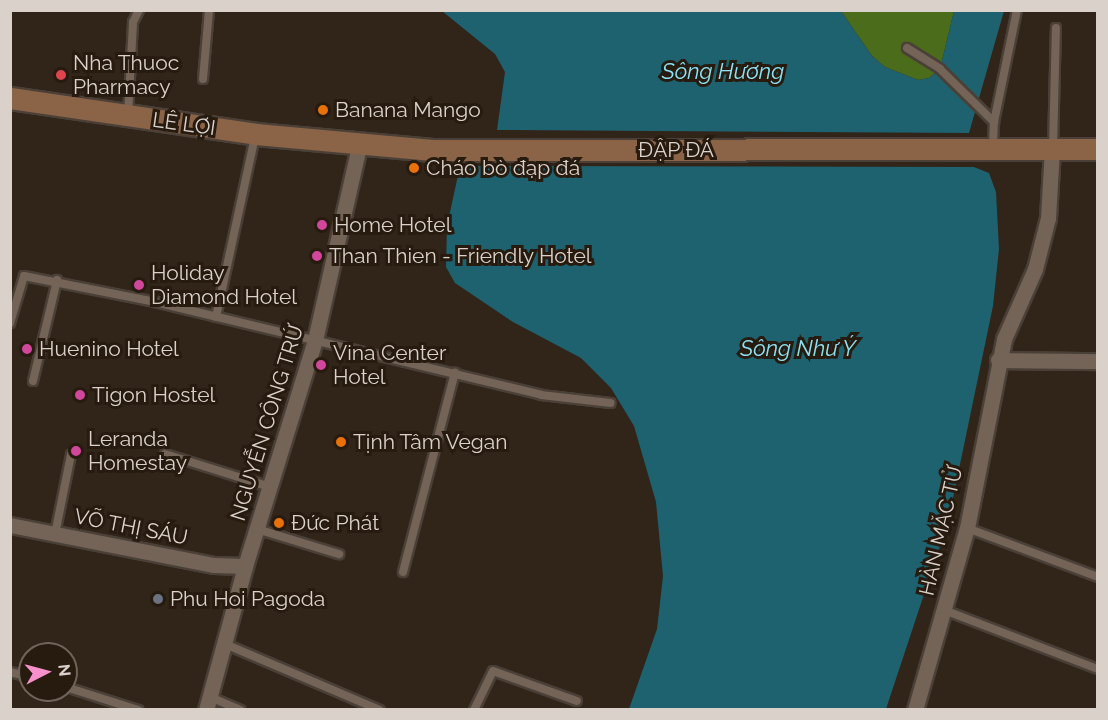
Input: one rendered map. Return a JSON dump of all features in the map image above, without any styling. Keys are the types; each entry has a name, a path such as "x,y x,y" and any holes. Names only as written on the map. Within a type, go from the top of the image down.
{"main road":[{"name":"LÊ LỢI","path":"10,98 255,134 359,146"},
{"name":"ĐẬP ĐÁ","path":"359,146 449,150 1098,149"}],"street":[{"name":"NGUYỄN CÔNG TRỨ","path":"208,703 245,566 315,340 359,146"},
{"name":"HÀN MẶC TỬ","path":"915,710 967,528 998,360 1035,268 1043,238 1052,149"},
{"path":"998,360 1098,361"},
{"name":"VÕ THỊ SÁU","path":"10,525 214,565 245,566"}],"lane":[{"path":"128,116 133,22 139,10"},
{"path":"203,79 209,10"},
{"path":"993,149 994,122 1017,10"},
{"name":"HÀN MẶC TỬ","path":"1052,149 1056,28"},
{"path":"908,48 940,69 994,122"},
{"path":"216,317 255,134"},
{"path":"10,323 24,276 57,280 541,395 611,403"},
{"path":"33,381 57,280"},
{"path":"403,572 455,373"},
{"path":"165,454 270,487"},
{"path":"56,534 71,455"},
{"path":"967,528 1098,577"},
{"path":"257,529 339,554"},
{"path":"944,610 1098,669"},
{"path":"225,644 380,710"},
{"path":"474,710 493,671 577,701"},
{"path":"78,691 138,710"},
{"path":"208,703 240,710"}],"green space":[{"path":"841,11 954,11 940,69 929,78 918,80 885,67 872,56"}],"water":[{"name":"Sông Hương","path":"442,11 841,11 872,56 885,67 918,80 929,78 940,69 954,11 1004,11 969,133 497,130 505,72 495,54"},
{"name":"Sông Như Ý","path":"460,166 974,167 989,173 996,192 999,249 993,306 948,522 886,709 629,709 657,629 663,576 656,502 634,426 611,388 581,358 513,322 455,283 446,267 447,226"}],"place":[{"name":"Nha Thuoc Pharmacy","path":"61,75"},
{"name":"Banana Mango","path":"323,110"},
{"name":"Cháo bò đạp đá","path":"414,168"},
{"name":"Home Hotel","path":"322,225"},
{"name":"Than Thien - Friendly Hotel","path":"317,256"},
{"name":"Holiday Diamond Hotel","path":"139,285"},
{"name":"Huenino Hotel","path":"27,349"},
{"name":"Vina Center Hotel","path":"321,365"},
{"name":"Tigon Hostel","path":"80,395"},
{"name":"Tịnh Tâm Vegan","path":"341,442"},
{"name":"Leranda Homestay","path":"76,451"},
{"name":"Đức Phát","path":"279,523"},
{"name":"Phu Hoi Pagoda","path":"158,599"}]}
